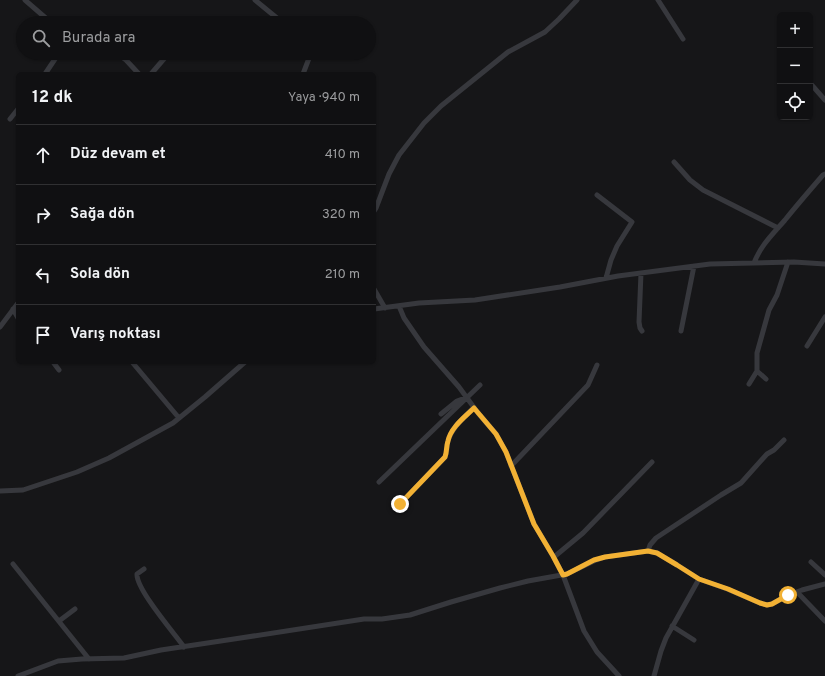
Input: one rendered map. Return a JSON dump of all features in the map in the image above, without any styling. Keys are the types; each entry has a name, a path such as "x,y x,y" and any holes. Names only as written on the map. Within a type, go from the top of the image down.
{"street":[{"path":"25,0 43,16"},
{"path":"255,0 275,16"},
{"path":"376,208 389,174 399,155 424,123 441,106 508,52 545,32 559,20 577,0"},
{"path":"658,0 683,39"},
{"path":"46,72 54,60"},
{"path":"126,60 137,72"},
{"path":"153,72 164,60"},
{"path":"304,72 308,60"},
{"path":"811,84 825,100"},
{"path":"10,119 16,112"},
{"path":"674,162 690,180 702,190 778,228"},
{"path":"754,263 764,243 810,189 825,174"},
{"path":"597,195 632,222 617,246 606,278"},
{"path":"749,384 757,371 757,354 769,310 777,295 788,262"},
{"path":"376,309 419,303 474,300 560,287 606,278 710,264 788,262 825,264"},
{"path":"681,331 694,266"},
{"path":"641,273 639,322 642,331"},
{"path":"376,293 384,308"},
{"path":"0,328 16,305"},
{"path":"399,306 404,318 413,332 496,434 506,452 534,524 563,575 584,631 597,652 619,676"},
{"path":"13,309 16,314"},
{"path":"807,346 825,317"},
{"path":"54,364 59,370"},
{"path":"134,364 179,418"},
{"path":"0,491 23,490 77,472 109,458 179,418 243,364"},
{"path":"511,466 588,385 597,365"},
{"path":"757,371 766,379"},
{"path":"379,482 480,385"},
{"path":"441,414 457,401 467,398"},
{"path":"400,504 445,457 447,453 448,440 452,431 474,408"},
{"path":"648,551 650,545 656,538 741,483 767,454 774,450 784,440"},
{"path":"554,557 584,533 652,462"},
{"path":"18,676 58,662 124,658 184,647 364,619 382,619 410,615 500,588 567,574 594,560 605,557 648,551 657,553 699,579 767,605 772,604 788,595 825,584"},
{"path":"811,562 825,575"},
{"path":"13,564 89,659"},
{"path":"144,569 137,574 141,588 184,647"},
{"path":"654,676 666,638 699,579"},
{"path":"797,592 825,620"},
{"path":"59,621 75,610"},
{"path":"672,626 694,640"}],"route":[{"path":"400,504 445,457 447,453 448,440 452,431 474,408 496,434 506,452 534,524 563,575 594,560 648,551 657,553 699,579 728,589 760,603 767,605 772,604 788,595"}]}
